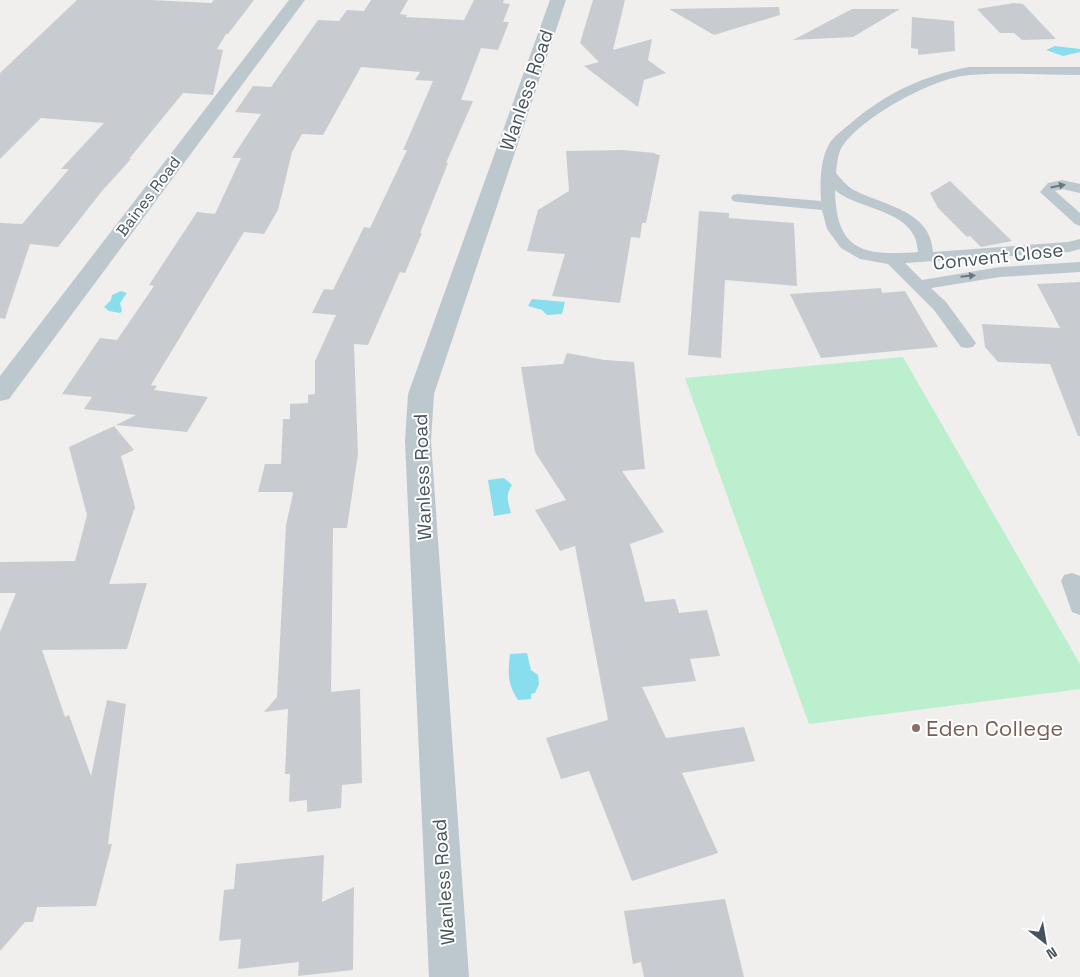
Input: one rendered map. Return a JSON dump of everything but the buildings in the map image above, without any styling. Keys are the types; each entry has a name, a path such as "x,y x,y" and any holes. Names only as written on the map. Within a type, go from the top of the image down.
{"street":[{"name":"Baines Road","path":"0,393 297,0"},
{"name":"Wanless Road","path":"449,977 418,441 421,394 558,0"}],"lane":[{"path":"1080,71 969,71 951,74 913,88 865,117 836,144 830,161 828,206 830,218 842,242 858,254 877,259 1069,247 1080,244"},
{"path":"829,174 841,188 849,193 890,208 907,218 923,237 926,249 924,257"},
{"path":"1080,189 1067,184 1049,188 1047,192 1080,220"},
{"path":"738,198 828,206"},
{"path":"891,258 901,270 920,285 940,306 967,343"},
{"name":"Convent Close","path":"920,285 948,278 1080,267"},
{"path":"1072,581 1080,606"}],"green space":[{"path":"903,357 1080,664 1080,689 809,724 685,378"}],"water":[{"path":"1055,46 1080,49 1080,52 1063,56 1046,50"},
{"path":"121,291 127,293 120,303 122,311 120,313 109,311 104,307 111,300 112,295"},
{"path":"532,299 565,302 562,314 547,315 542,310 528,306"},
{"path":"504,478 512,485 508,495 511,513 494,516 488,480"},
{"path":"527,653 531,670 538,675 539,684 535,693 531,694 531,699 518,700 509,678 510,654"}],"place":[{"name":"Eden College","path":"916,728"}]}
